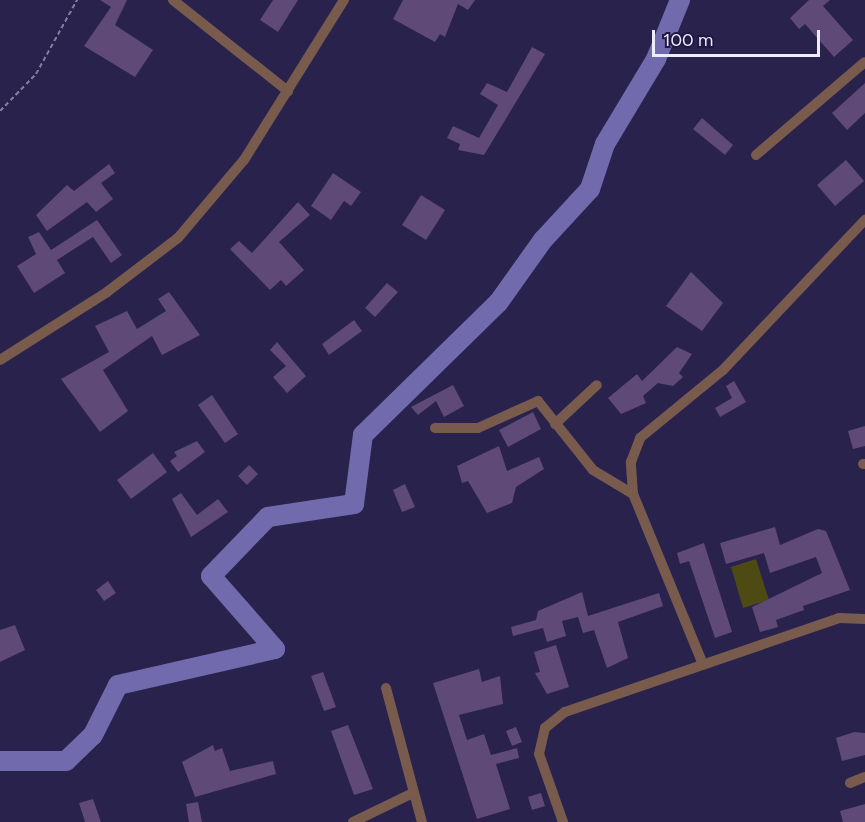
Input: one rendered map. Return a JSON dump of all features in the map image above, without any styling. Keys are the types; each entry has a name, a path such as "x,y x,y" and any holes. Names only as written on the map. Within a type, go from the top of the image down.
{"street":[{"path":"173,0 288,91"},
{"path":"0,360 107,292 178,238 244,160 344,0"},
{"path":"756,155 865,62"},
{"path":"702,662 633,494 631,462 640,438 723,370 865,220"},
{"path":"555,424 597,386"},
{"path":"435,428 478,428 530,401 537,401 593,470 633,494"},
{"path":"563,822 539,754 545,728 565,712 702,662 839,618 865,619"},
{"path":"386,688 422,822"},
{"path":"850,783 865,777"},
{"path":"353,822 413,792"}],"path":[{"path":"0,111 36,74 77,0"}],"shaded area":[{"path":"756,559 769,600 743,608 731,567"}],"building":[{"path":"100,0 127,0 115,25 153,50 135,77 84,46 111,7"},
{"path":"273,0 298,0 278,32 260,20"},
{"path":"403,0 475,0 468,10 458,4 445,37 440,34 435,42 393,19"},
{"path":"809,0 830,0 823,6 853,40 834,57 805,24 799,29 790,18"},
{"path":"532,47 545,54 484,155 458,150 460,144 447,138 453,126 479,138 498,105 480,94 487,83 507,92"},
{"path":"865,83 865,113 847,130 832,113"},
{"path":"702,118 733,145 725,155 693,129"},
{"path":"846,160 864,181 835,206 817,185"},
{"path":"109,164 115,173 101,183 113,199 96,212 87,202 47,231 36,215 67,185 74,191"},
{"path":"333,173 361,192 351,206 344,201 331,220 311,206"},
{"path":"421,195 445,210 426,240 402,225"},
{"path":"298,202 310,215 279,242 304,270 286,286 281,280 270,290 230,249 239,241 252,253"},
{"path":"97,220 122,255 111,263 93,237 57,260 65,273 34,293 17,266 36,254 28,237 39,232 51,250"},
{"path":"691,272 723,303 702,331 666,306"},
{"path":"387,283 398,292 375,317 365,308"},
{"path":"169,292 200,335 162,355 152,336 103,370 128,411 100,432 61,379 109,352 95,326 127,311 137,329 166,311 158,299"},
{"path":"354,320 362,331 329,355 322,344"},
{"path":"277,342 306,376 287,393 273,377 286,366 270,350"},
{"path":"677,347 692,354 679,373 683,377 673,386 658,383 643,396 646,403 621,414 608,398 637,374 642,381"},
{"path":"734,381 746,402 720,417 715,408 732,398 726,386"},
{"path":"453,385 464,406 444,417 436,401 418,415 411,407"},
{"path":"212,395 238,434 225,443 198,405"},
{"path":"533,412 541,429 508,447 499,430"},
{"path":"865,426 865,446 853,449 848,431"},
{"path":"197,441 205,452 178,472 170,461 177,456 174,452"},
{"path":"499,446 507,471 539,457 544,469 516,487 512,503 487,513 468,481 462,483 457,466"},
{"path":"153,453 167,472 131,499 117,480"},
{"path":"249,465 258,474 247,485 238,476"},
{"path":"405,484 415,507 402,512 393,490"},
{"path":"181,493 197,515 218,499 228,512 191,537 172,499"},
{"path":"775,527 780,545 818,529 826,531 850,590 803,606 804,610 776,620 778,627 760,632 752,607 822,573 816,557 770,573 764,553 726,564 720,543"},
{"path":"704,543 732,632 715,638 689,561 680,564 677,553"},
{"path":"108,581 116,593 104,601 96,590"},
{"path":"582,592 588,616 659,593 663,606 618,622 628,658 607,668 594,630 583,633 578,617 562,621 566,636 547,642 543,628 513,636 511,627 536,620 538,611"},
{"path":"15,625 25,650 0,662 0,630"},
{"path":"556,645 569,687 547,694 535,673 540,672 534,652"},
{"path":"479,669 482,682 500,676 503,704 459,715 467,740 484,734 491,755 517,748 519,758 496,764 510,809 477,819 433,683"},
{"path":"323,672 336,707 324,711 311,676"},
{"path":"348,725 373,789 354,795 331,731"},
{"path":"516,727 522,742 512,746 506,731"},
{"path":"854,732 865,733 865,755 842,761 836,738"},
{"path":"213,745 215,751 222,748 230,771 273,761 276,774 195,797 182,762"},
{"path":"541,793 545,806 532,810 528,797"},
{"path":"93,799 101,822 85,822 79,803"},
{"path":"198,802 202,822 189,822 186,804"},
{"path":"865,804 865,822 843,822 840,811"}],"waterway":[{"path":"0,761 66,761 93,735 118,685 275,649 211,576 268,517 354,504 363,435 498,303 543,240 590,189 605,144 656,59 680,0"}]}
